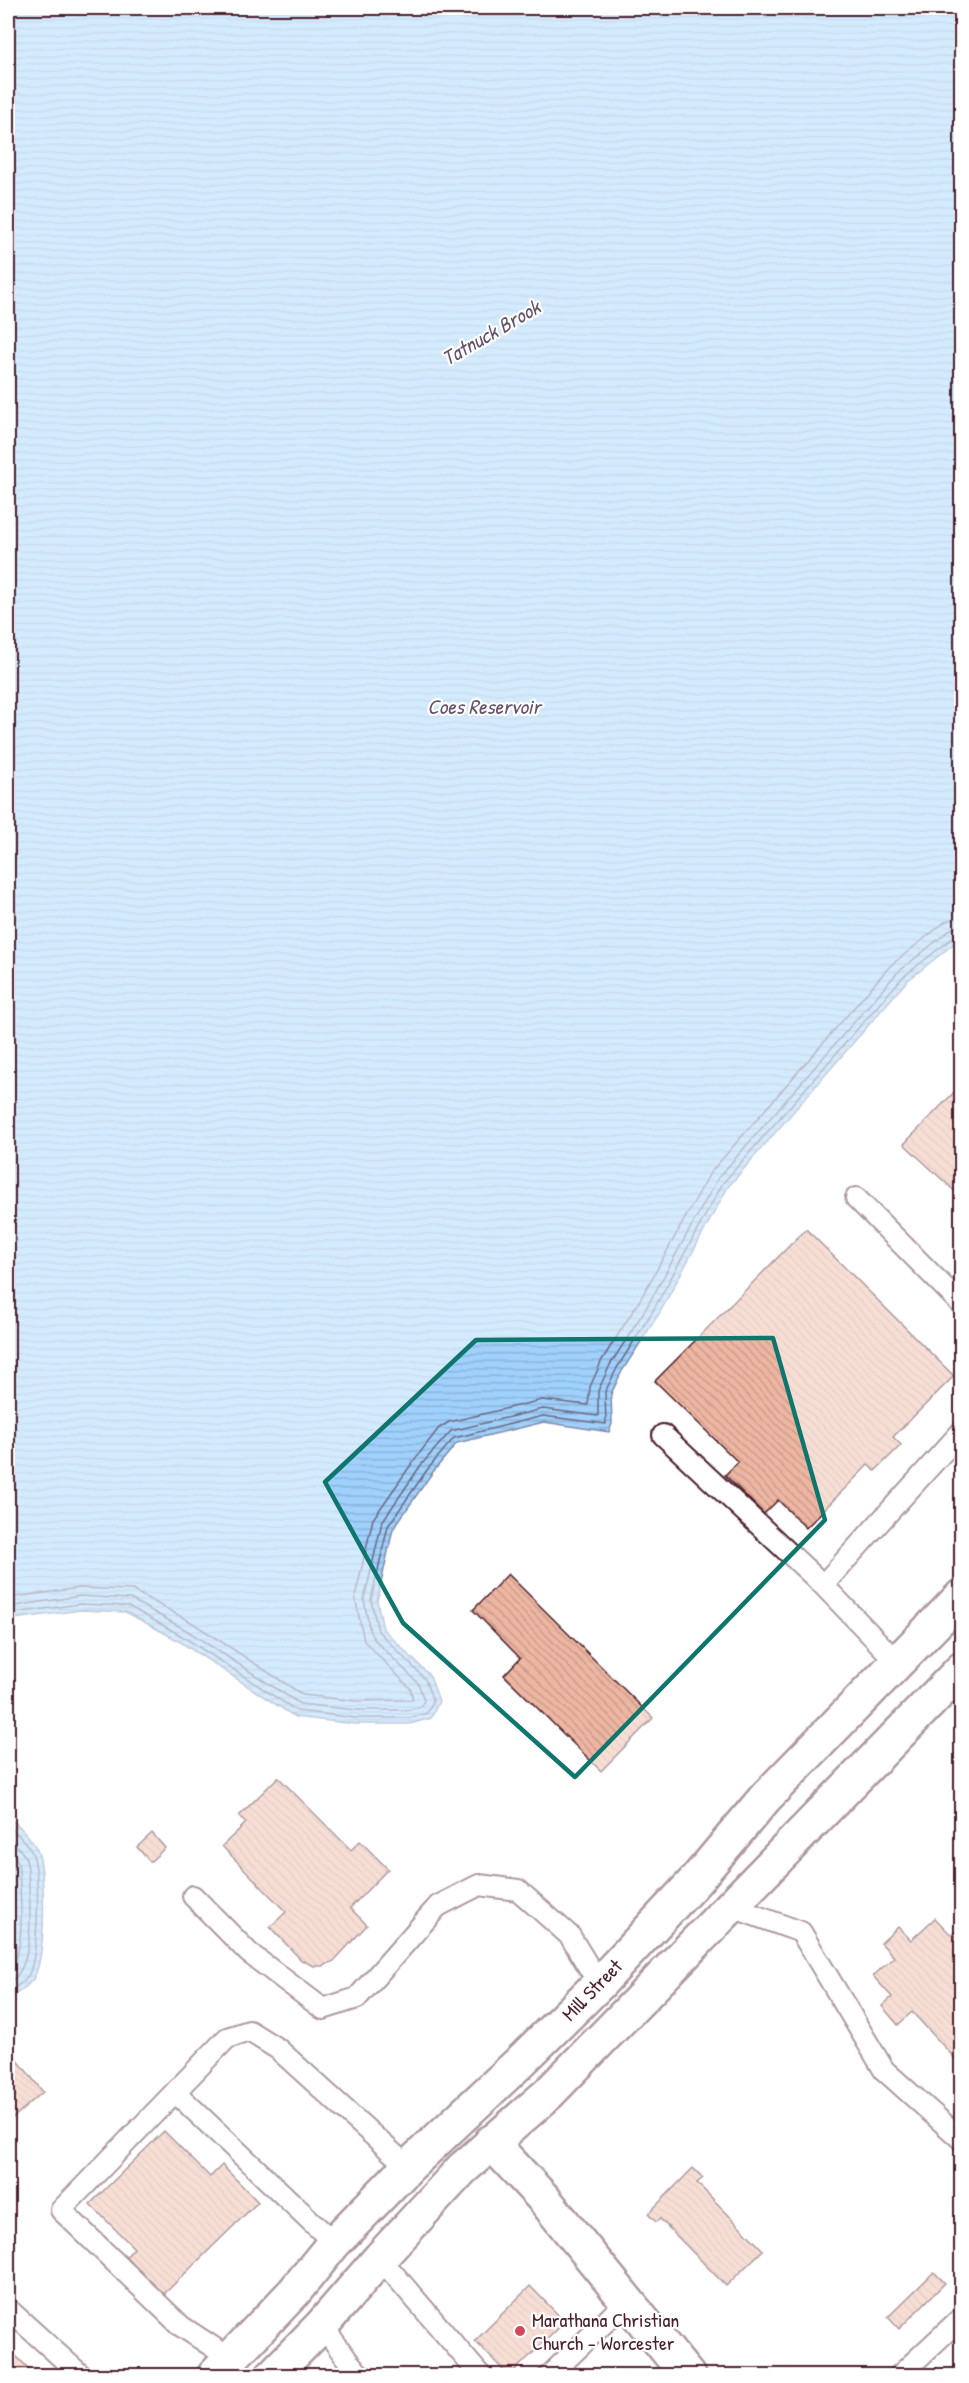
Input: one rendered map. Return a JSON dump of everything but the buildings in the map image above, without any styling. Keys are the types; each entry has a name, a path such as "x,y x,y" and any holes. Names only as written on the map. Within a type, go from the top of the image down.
{"main road":[{"name":"Mill Street","path":"223,2367 294,2292 334,2243 408,2167 599,1984 696,1880 765,1798 962,1596"},
{"name":"Mill Street","path":"272,2376 322,2325 462,2169 548,2094 962,1669"},
{"path":"467,2112 544,2199 688,2376"}],"lane":[{"path":"856,1198 962,1305"},
{"path":"823,1586 962,1431"},
{"path":"663,1435 823,1586 897,1662"},
{"path":"193,1896 249,1953 322,2009 357,1998 438,1906 479,1885 518,1890 570,1936 599,1984"},
{"path":"729,1906 801,1932 885,2070 962,2140"},
{"path":"223,2367 61,2210 228,2038 249,2031 278,2049 408,2167"},
{"path":"175,2092 334,2243"},
{"path":"380,2258 481,2376"},
{"path":"549,2376 627,2301"},
{"path":"8,2309 82,2376"},
{"path":"899,2376 962,2317"},
{"path":"322,2325 361,2376"}],"highlighted area":[{"path":"773,1338 825,1520 575,1777 403,1623 325,1482 476,1340"}],"water":[{"name":"Coes Reservoir","path":"8,8 961,8 961,938 906,982 728,1187 660,1312 622,1371 611,1394 612,1424 609,1432 544,1422 457,1443 432,1473 393,1529 377,1601 383,1629 430,1676 439,1701 431,1718 410,1724 355,1724 295,1717 179,1641 126,1612 81,1610 8,1620"},
{"path":"8,1818 17,1824 33,1842 38,1852 41,1863 43,1916 40,1954 33,1979 8,1998"}],"place":[{"name":"Marathana Christian Church - Worcester","path":"520,2331"}],"water label":[{"name":"Tatnuck Brook","path":"491,333"}]}
